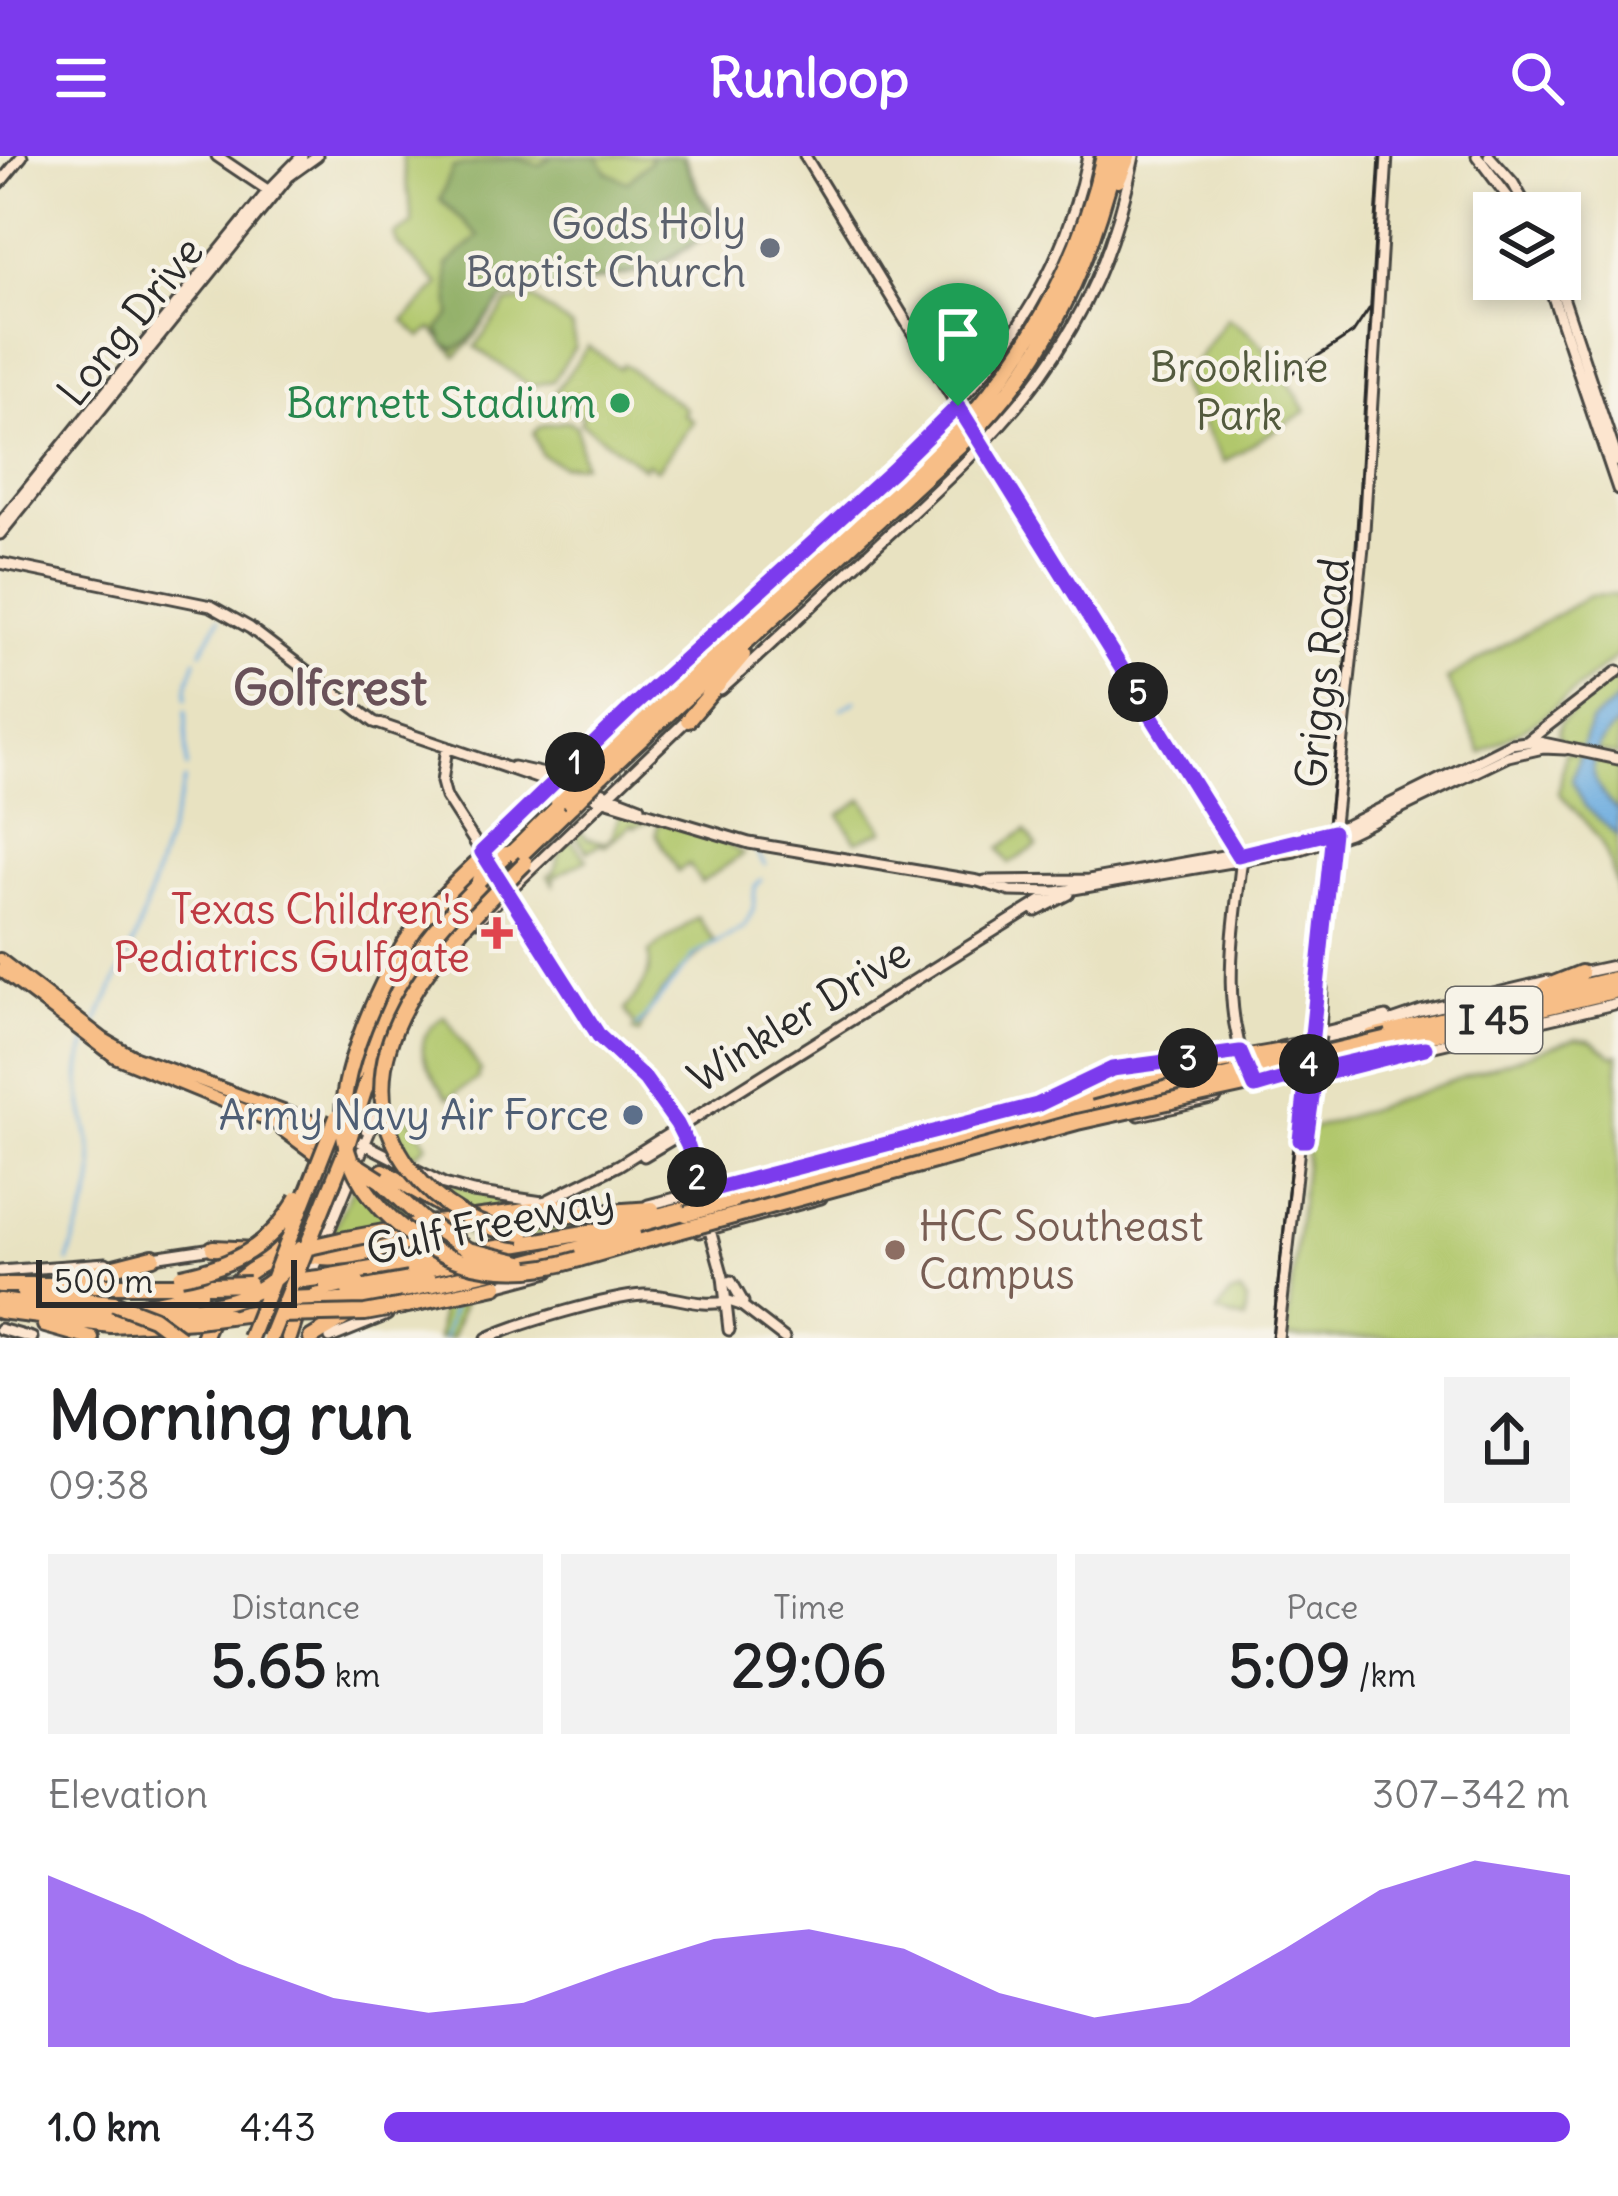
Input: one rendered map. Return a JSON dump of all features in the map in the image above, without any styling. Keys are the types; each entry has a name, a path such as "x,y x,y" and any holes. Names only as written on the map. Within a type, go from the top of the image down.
{"highway":[{"path":"978,417 1053,301 1089,217 1096,156"},
{"path":"1093,240 1116,156"},
{"path":"1131,156 1040,351 963,434 772,619 454,885 414,932 374,1003 347,1075 340,1110 345,1148 363,1186 419,1242 466,1263 499,1270 539,1269 1060,1127 1285,1076 1343,1060 1358,1051"},
{"path":"456,1213 423,1184 399,1151 383,1100 388,1046 399,1016 428,971 594,767 778,594 963,434"},
{"path":"677,666 778,594"},
{"path":"688,720 772,619"},
{"path":"106,1285 227,1265 272,1236 291,1210 382,1006 422,940 482,884 517,864"},
{"path":"289,1338 322,1207 385,1025 431,946 482,884"},
{"path":"382,1006 386,985 446,888"},
{"path":"403,987 438,949 482,916"},
{"path":"1506,1004 1581,973"},
{"name":"Gulf Freeway","path":"1,1297 106,1285 245,1288 298,1299 380,1296 482,1261 663,1214 738,1209 1216,1079 1598,993 1617,976"},
{"name":"Gulf Freeway","path":"738,1209 1084,1099 1358,1051 1506,1004 1598,993"},
{"name":"Gulf Freeway","path":"298,1299 319,1278 455,1259 482,1261 586,1239 685,1209 706,1195 738,1209 856,1174 1125,1107 1314,1041 1388,1038"},
{"path":"1084,1099 1162,1072 1283,1051 1314,1041"},
{"path":"1037,1105 1084,1099 1209,1056"},
{"path":"1125,1107 1197,1102"},
{"path":"260,1110 324,1132 483,1225 522,1234 663,1214"},
{"path":"324,1132 443,1236 469,1250 513,1262 579,1259"},
{"path":"246,1338 269,1289 324,1132"},
{"path":"738,1209 856,1174"},
{"path":"202,1326 269,1286 292,1262 322,1207"},
{"path":"312,1254 331,1234 567,1210 685,1209"},
{"path":"1,1297 30,1315 111,1325 202,1326 298,1299 448,1273 462,1267 467,1257 460,1241 437,1238 263,1262 243,1274 202,1326"},
{"path":"213,1248 312,1254"},
{"path":"1,1297 153,1257"},
{"name":"Gulf Freeway","path":"298,1299 455,1259"},
{"path":"310,1338 356,1311 482,1261"},
{"path":"298,1299 365,1313 496,1286"},
{"name":"Gulf Freeway","path":"1,1297 103,1315 208,1289"},
{"path":"1,1297 114,1303 146,1315 180,1338"},
{"path":"1,1297 91,1338"},
{"path":"273,1338 298,1299"}],"main road":[{"path":"0,183 22,156"},
{"path":"217,156 277,192"},
{"path":"805,156 1239,858 1229,970 1240,1052 1255,1087"},
{"path":"382,1104 371,1108 346,1079 345,1070 401,945 446,888 556,780 958,406 1028,315 1096,156"},
{"path":"476,838 490,845 513,872 517,864 605,796 983,447 1041,378 1080,314 1118,224 1131,156"},
{"name":"Griggs Road","path":"1281,1338 1363,547 1390,156"},
{"path":"1477,156 1504,192"},
{"path":"1489,156 1518,192"},
{"name":"Long Drive","path":"0,533 228,246 309,157"},
{"path":"1554,300 1618,489"},
{"path":"1564,300 1618,462"},
{"name":"Long Drive","path":"0,523 13,513"},
{"path":"3,566 187,599 221,610 374,722 502,766 749,843 978,881 1010,891 1079,889 1335,834 1522,752 1565,749"},
{"path":"1335,834 1511,744 1618,667"},
{"path":"1473,771 1562,717 1618,667"},
{"path":"1562,717 1556,729 1565,749"},
{"path":"1511,744 1528,741 1618,759"},
{"path":"447,747 445,776 476,838 472,862"},
{"path":"574,763 579,776 606,785 619,782"},
{"path":"619,782 629,802"},
{"path":"605,796 649,813"},
{"path":"490,845 509,891 607,1046 655,1091 684,1129 732,1302 728,1334"},
{"path":"978,881 1089,880 1239,858"},
{"path":"472,862 496,889 498,902"},
{"path":"0,1271 153,1257 298,1232 331,1234 349,1176 382,1104 389,1052 411,993 443,950 509,891 517,864"},
{"name":"Winkler Drive","path":"567,1210 573,1193 735,1098 1056,892 1089,880"},
{"name":"Winkler Drive","path":"1035,908 1079,889"},
{"path":"0,959 90,1034"},
{"path":"0,970 90,1034 205,1090 260,1110 349,1176"},
{"path":"1314,1041 1581,973 1617,976"},
{"path":"1312,1072 1425,1048 1598,993 1618,1003"},
{"path":"706,1195 1037,1105 1112,1069 1322,1039 1421,1011"},
{"path":"752,1180 715,1197 722,1220 738,1209 800,1207 861,1183 1082,1125 1197,1102 1377,1054 1425,1048"},
{"name":"Winkler Drive","path":"735,1098 776,1071"},
{"path":"363,1094 368,1117 363,1141"},
{"name":"Winkler Drive","path":"542,1203 684,1129"},
{"path":"324,1132 363,1141 444,1184 567,1210"},
{"path":"298,1232 316,1202 327,1172 325,1162"},
{"path":"677,1238 701,1222 695,1202 685,1209"},
{"path":"330,1338 376,1318 713,1228 738,1209"},
{"path":"713,1228 731,1281 748,1310"},
{"path":"298,1299 312,1254"},
{"path":"728,1334 731,1281"},
{"path":"487,1338 640,1295 692,1302 723,1298 748,1310 784,1338"},
{"path":"734,1315 748,1310"},
{"path":"0,1329 32,1338"}],"green space":[{"path":"402,156 684,156 702,196 724,227 650,271 502,298 456,356 432,329 421,337 404,321 439,285 398,245 394,235 413,224"},
{"path":"552,156 597,156 607,172 627,182 650,156 682,156 720,227 649,269 504,298 467,342 455,349 444,344 438,329 451,315 447,265 479,236 440,199 453,167 516,158 539,165"},
{"path":"533,299 572,327 575,347 553,381 530,386 475,347 507,303"},
{"name":"Brookline Park","path":"1227,318 1264,347 1306,411 1224,462 1179,384"},
{"name":"Barnett Stadium","path":"588,346 619,368 623,364 686,409 683,414 693,421 657,470 647,463 644,468 580,422 583,417 553,395"},
{"path":"568,421 577,427 583,464 562,466 542,455 533,433 540,426"},
{"path":"1618,595 1618,655 1539,720 1481,753 1447,679 1589,596"},
{"path":"1618,673 1618,756 1563,744 1560,723"},
{"path":"1565,752 1618,763 1618,900 1600,841 1559,793"},
{"path":"863,799 884,831 856,841 839,815"},
{"path":"621,810 650,821 632,824 605,846 602,843 588,851 575,836 578,828 587,838 606,843"},
{"path":"658,824 721,840 743,854 701,883 689,864 678,871 656,834"},
{"path":"1026,830 1037,846 1009,864 999,848"},
{"path":"570,839 587,859 554,877 553,884 548,876 554,872 563,843"},
{"path":"698,917 715,943 670,983 639,1033 633,1031 635,1026 625,1010 646,978 649,952"},
{"path":"445,1016 481,1071 479,1078 448,1098 427,1066 423,1045 425,1036"},
{"path":"1576,1038 1591,1040 1613,1056 1618,1054 1618,1338 1286,1338 1309,1130"},
{"path":"406,1111 427,1144 414,1156 391,1138 394,1115"},
{"path":"421,1176 553,1206 449,1217"},
{"path":"355,1183 410,1205 421,1220 329,1238"},
{"path":"584,1219 625,1219 486,1245 450,1225 487,1237"},
{"path":"1240,1292 1247,1301 1245,1320 1217,1312 1230,1295"},
{"path":"465,1297 452,1338 438,1338 441,1303"}],"water":[{"path":"1618,699 1618,723 1599,746 1593,768 1600,789 1618,811 1618,836 1585,806 1572,780 1590,723"}],"waterway":[{"path":"201,652 219,619"},
{"path":"187,698 196,660"},
{"path":"841,709 856,700"},
{"path":"186,710 187,768"},
{"path":"95,1026 137,935 185,780"},
{"path":"755,850 765,865"},
{"path":"637,1027 695,955 744,927 761,880"},
{"path":"68,1262 93,1174 80,1086 88,1040"},
{"path":"444,1338 454,1302"}],"railway":[{"path":"1272,1338 1353,596 1380,156"},
{"path":"1287,376 1353,333 1369,309"}],"place":[{"name":"Gods Holy Baptist Church","path":"770,248"},
{"name":"Barnett Stadium","path":"620,403"},
{"name":"Texas Children's Pediatrics Gulfgate","path":"497,933"},
{"name":"Army Navy Air Force","path":"633,1115"},
{"name":"HCC Southeast Campus","path":"895,1250"}],"district":[{"name":"Golfcrest","path":"330,688"}],"route":[{"path":"958,406 482,852 599,1036 645,1079 677,1124 702,1192 1037,1105 1125,1066 1240,1052 1255,1087 1298,1074 1319,1069 1377,1054 1425,1048 1315,1076 1306,1140 1300,1140 1307,1076 1308,1069 1311,1045 1333,832 1238,855 958,406"}]}
